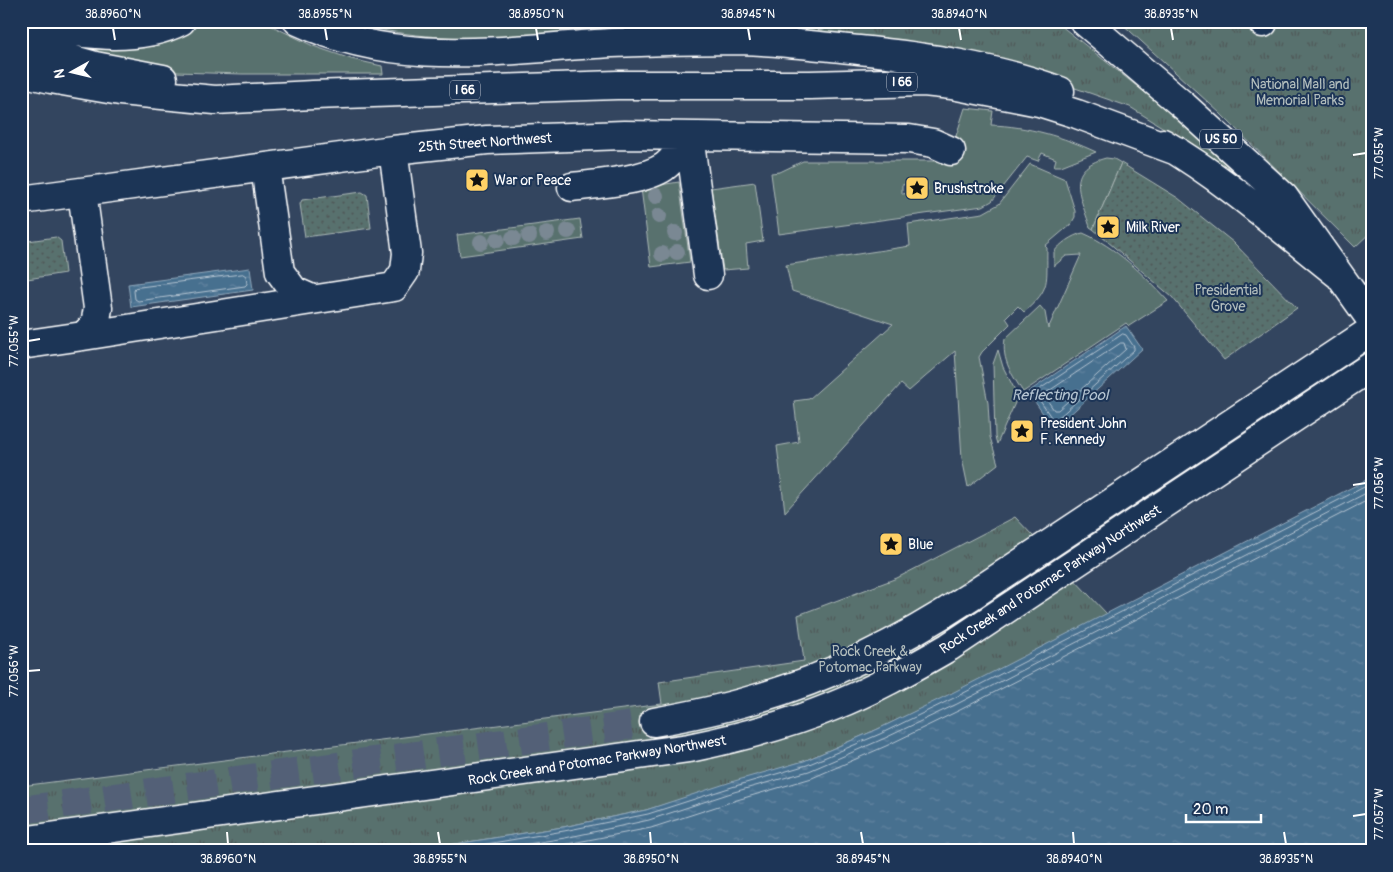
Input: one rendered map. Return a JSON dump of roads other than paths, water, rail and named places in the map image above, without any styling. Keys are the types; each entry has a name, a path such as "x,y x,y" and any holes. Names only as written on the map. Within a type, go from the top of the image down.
{"main road":[{"path":"31,21 66,32 111,35 155,30 181,21"},
{"path":"298,21 360,43 416,52 477,53 611,43 740,40 902,54 981,67 1078,97 1113,113 1177,152"},
{"path":"611,43 711,21"},
{"name":"US 50","path":"1084,21 1184,106 1284,197 1339,275"},
{"name":"I 66","path":"21,45 95,66 157,78 216,86 313,95 617,85 810,85 924,82 952,85 1039,102 1077,114 1177,152 1237,193 1339,275 1366,312"},
{"path":"21,72 85,86 183,98 215,100 313,95"},
{"name":"25th Street Northwest","path":"21,200 393,150 487,140 624,135 909,139 933,143 951,150"},
{"path":"572,187 640,176 662,168 671,161 689,136"},
{"path":"689,136 708,275"},
{"path":"21,345 394,287 405,271 408,253 393,150"},
{"path":"266,167 280,272 294,291 312,299"},
{"path":"82,192 98,308 95,325 83,336"},
{"name":"Rock Creek and Potomac Parkway Northwest","path":"654,722 722,708 792,687 868,656 904,637 971,596 1372,330"},
{"name":"Rock Creek and Potomac Parkway Northwest","path":"21,841 688,748 760,731 830,708 892,679 949,647 1372,366"}],"water":[{"path":"250,268 253,290 131,307 128,284"},
{"name":"Reflecting Pool","path":"1126,326 1142,349 1054,429 1028,392"},
{"path":"1372,477 1372,851 411,851 563,827 646,810 731,782 804,761 878,729 952,693"}],"tunnel":[{"path":"21,810 654,722"}],"place":[{"name":"War or Peace","path":"477,180"},
{"name":"Brushstroke","path":"917,188"},
{"name":"Milk River","path":"1108,227"},
{"name":"President John F. Kennedy","path":"1022,431"},
{"name":"Blue","path":"891,544"}],"park label":[{"name":"National Mall and Memorial Parks","path":"1300,92"},
{"name":"Presidential Grove","path":"1228,298"},
{"name":"Rock Creek & Potomac Parkway","path":"870,660"}]}
